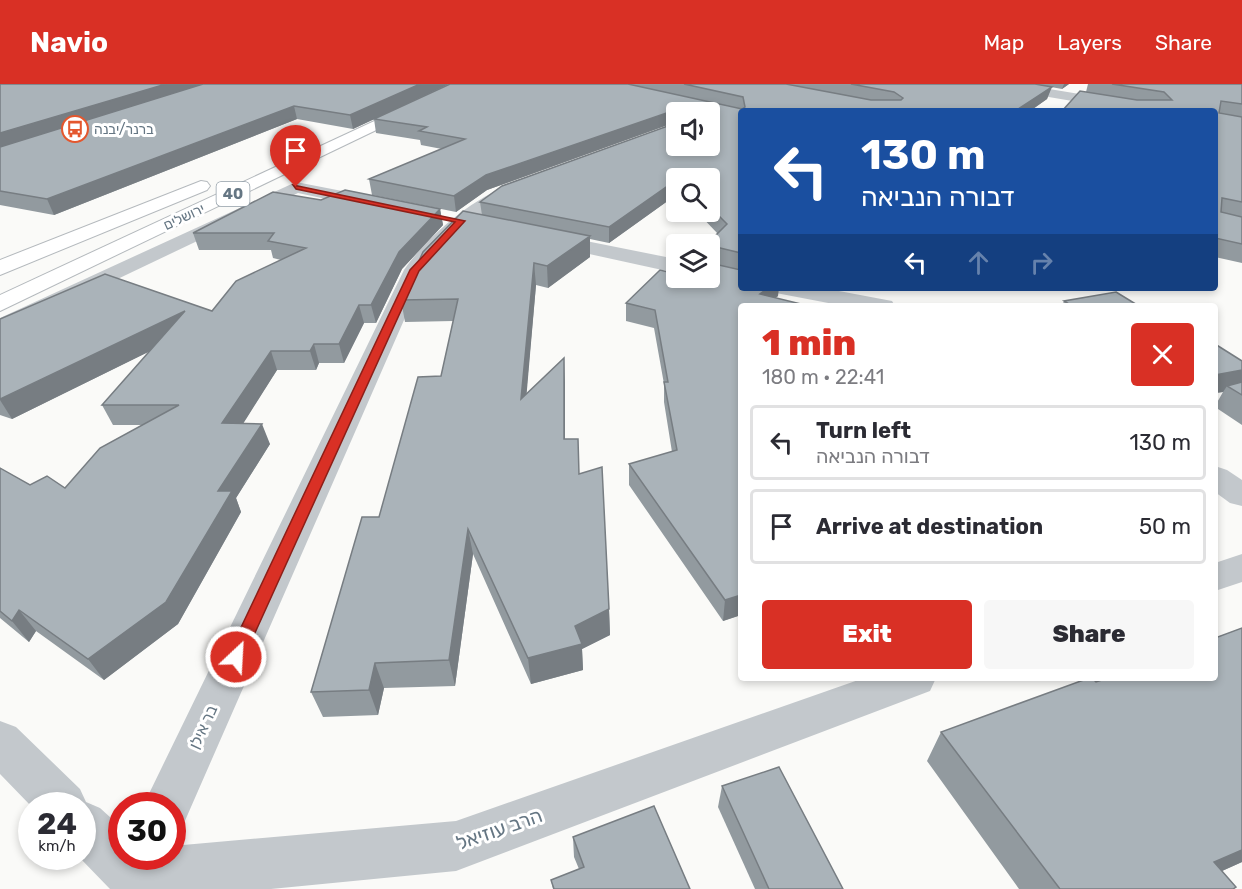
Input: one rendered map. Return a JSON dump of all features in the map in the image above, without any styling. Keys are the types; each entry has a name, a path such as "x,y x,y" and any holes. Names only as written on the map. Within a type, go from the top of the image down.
{"highway":[{"name":"ירושלים","path":"0,280 434,84"},
{"name":"ירושלים","path":"0,303 465,84"},
{"path":"243,168 297,146"},
{"path":"0,268 222,177"}],"street":[{"path":"995,84 1140,108"},
{"name":"בר אילן","path":"173,792 415,270 461,221 495,196 549,176"},
{"path":"0,327 296,187 395,207"},
{"path":"529,235 666,264"},
{"path":"798,291 864,303"},
{"path":"1218,479 1242,495"},
{"path":"1218,576 1242,568"},
{"name":"הרב עוזיאל","path":"96,838 135,874 456,846 907,681"},
{"path":"0,742 49,792"}],"building":[{"path":"0,84 166,84 0,133"},
{"path":"203,84 420,84 350,115 294,106 47,199 0,191 0,147"},
{"path":"450,84 628,84 710,102 666,102 666,113 486,175 454,196 369,179 465,139 419,131 427,127 374,119"},
{"path":"684,84 786,84 871,100 901,100 903,98 894,92 851,84 1035,84 1052,87 1020,108 744,108 743,97"},
{"path":"1112,84 1242,84 1242,104 1221,101 1219,113 1242,117 1242,202 1222,198 1221,212 1242,217 1242,244 1218,239 1218,108 1065,108 1080,91 1137,100 1172,100 1164,92"},
{"path":"720,104 738,108 738,252 720,248 720,234 717,234 727,224 720,217 720,168 666,168 666,187 609,227 480,202 502,186 666,127 666,156 720,156"},
{"path":"345,190 440,209 399,252 371,305 359,305 339,344 314,344 310,351 271,351 222,423 262,424 218,491 232,491 166,602 88,659 19,610 12,621 0,611 0,468 30,485 47,476 65,488 100,448 179,405 102,405 185,311 0,399 0,319 105,274 212,311 236,281 306,248 268,241 274,233 193,233 273,192 321,200"},
{"path":"463,211 590,236 547,266 534,263 521,399 564,358 564,439 578,439 579,474 602,467 609,609 575,626 582,644 528,658 468,529 449,660 375,663 369,690 311,692 362,517 379,517 418,377 441,376 458,299 401,300 423,252"},
{"path":"720,265 738,269 738,291 764,291 760,294 797,303 738,303 738,596 725,600 629,464 677,450 664,382 668,382 655,310 626,303 660,270 666,272 666,288 720,288"},
{"path":"1116,292 1134,303 1067,303 1064,301"},
{"path":"1218,346 1242,361 1242,370 1218,374"},
{"path":"1242,382 1242,395 1227,386"},
{"path":"1242,628 1242,850 1214,862 1236,887 1233,889 1060,889 941,732 1081,681 1218,681 1218,637"},
{"path":"779,767 843,889 769,889 722,786"},
{"path":"654,806 690,889 554,889 551,880 584,867 573,837"}],"place":[{"name":"ברנר/יבנה","path":"75,129"}],"route":[{"path":"236,657 415,270 461,221 296,187"}]}
